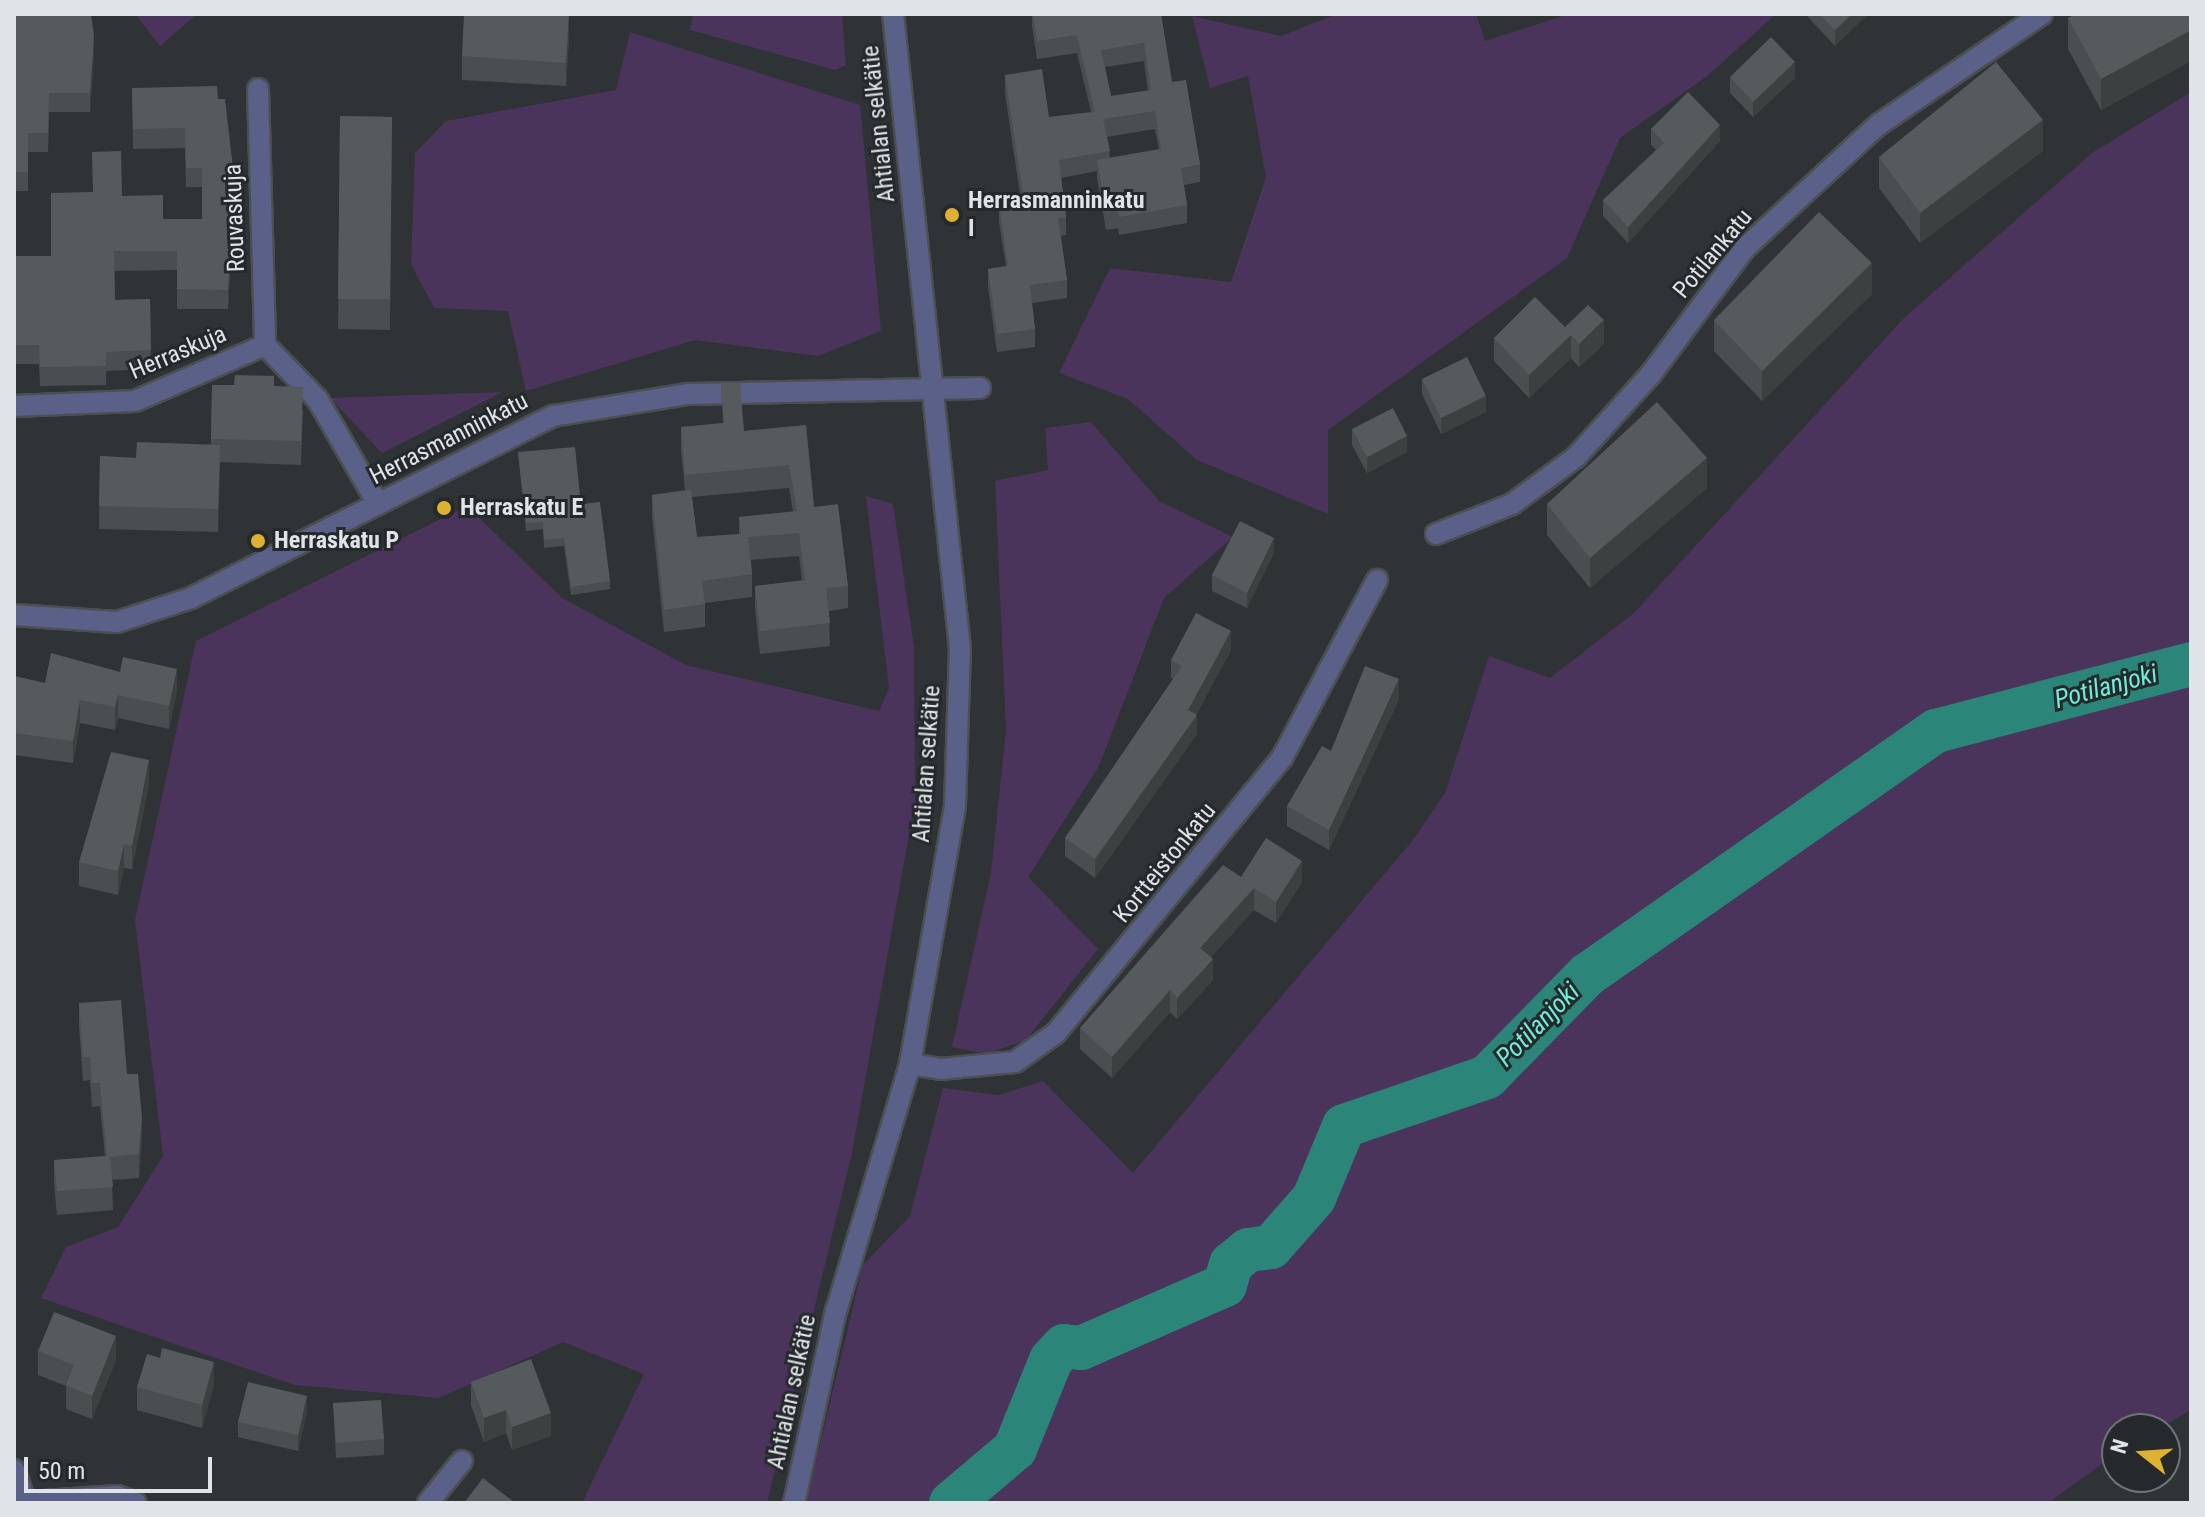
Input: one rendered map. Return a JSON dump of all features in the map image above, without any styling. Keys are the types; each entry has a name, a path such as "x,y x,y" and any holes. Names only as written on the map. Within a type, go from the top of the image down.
{"street":[{"name":"Ahtialan selkätie","path":"794,1503 836,1311 910,1064 955,806 960,649 893,14"},
{"name":"Potilankatu","path":"1436,534 1512,504 1576,457 1651,374 1745,248 1878,125 2042,14"},
{"name":"Rouvaskuja","path":"258,89 265,345"},
{"name":"Herraskuja","path":"14,406 135,401 265,345"},
{"path":"265,345 318,400 378,504"},
{"name":"Herrasmanninkatu","path":"14,615 117,622 191,598 553,416 688,394 932,386 980,388"},
{"name":"Kortteistonkatu","path":"910,1064 941,1069 1015,1062 1056,1033 1282,758 1377,580"},
{"path":"428,1503 462,1461"},
{"path":"14,1470 19,1501 117,1496 136,1503"}],"shaded area":[{"path":"135,14 197,14 160,46"},
{"path":"693,14 842,14 846,65 835,70 690,30"},
{"path":"1337,14 1476,14 1485,41 1569,14 1776,14 1706,77 1620,138 1567,258 1328,430 1328,514 1197,460 1128,399 1059,373 1110,268 1231,282 1266,177 1248,76 1210,88 1192,16 1281,36"},
{"path":"630,32 860,105 881,331 818,356 695,340 526,391 508,311 434,308 411,264 415,153 446,121 616,90"},
{"path":"2191,92 2191,1410 2181,1416 2181,1413 2101,1413 2101,1465 2048,1503 806,1503 863,1265 910,1216 943,1088 999,1095 1043,1081 1133,1173 1413,840 1445,793 1489,656 1550,678 1634,613 1904,318 2092,153"},
{"path":"503,392 382,453 330,398"},
{"path":"1091,422 1159,501 1233,537 1164,598 1099,766 1028,877 1098,949 1026,1040 987,1054 952,1047 991,873 1006,730 995,481 1048,470 1045,428"},
{"path":"866,496 893,504 914,646 915,801 852,1153 767,1503 582,1503 644,1374 563,1342 439,1398 295,1385 41,1298 66,1247 118,1227 163,1156 135,920 196,641 467,506 562,598 686,665 879,711 889,688"}],"building":[{"path":"14,14 91,14 94,36 90,93 49,93 48,133 28,133 28,172 14,172"},
{"path":"464,14 569,14 566,63 462,56"},
{"path":"1033,14 1161,14 1172,82 1186,80 1200,164 1181,168 1187,205 1119,217 1118,210 1106,212 1097,160 1161,149 1155,111 1103,119 1110,151 1059,160 1066,217 1058,218 1067,280 1030,285 1035,329 997,334 988,269 1008,266 999,204 1024,201 1005,75 1042,69 1049,117 1095,112 1077,35 1037,41","holes":["1144,43 1151,90 1111,96 1101,50"]},
{"path":"1819,14 1852,14 1835,30"},
{"path":"2075,14 2191,14 2191,30 2101,79 2068,18"},
{"path":"1771,37 1795,62 1753,102 1730,77"},
{"path":"1996,62 2043,120 1920,213 1879,157"},
{"path":"217,86 218,99 225,99 234,177 228,290 177,289 177,251 114,251 115,300 150,299 151,350 106,352 106,366 40,367 39,345 14,345 14,256 51,256 51,193 93,192 92,152 121,151 122,196 163,195 163,219 202,219 202,168 186,168 185,128 133,129 132,88"},
{"path":"1688,92 1720,125 1628,227 1603,200 1664,143 1651,129"},
{"path":"340,116 392,117 390,299 338,299"},
{"path":"1819,212 1872,263 1762,371 1714,320"},
{"path":"1535,297 1565,327 1588,305 1604,320 1579,344 1571,335 1529,375 1494,338"},
{"path":"1467,357 1486,396 1441,418 1422,379"},
{"path":"235,375 274,376 274,386 303,387 301,441 211,439 212,385 234,385"},
{"path":"740,383 744,431 806,425 814,507 838,504 848,586 826,588 830,623 760,631 755,586 805,580 799,533 748,537 752,574 702,581 705,604 664,610 652,495 691,490 697,537 741,534 739,517 797,511 789,465 685,475 681,427 724,423 721,384"},
{"path":"1657,402 1707,458 1590,558 1547,504"},
{"path":"1393,408 1407,436 1367,457 1352,429"},
{"path":"137,442 220,445 218,509 99,506 100,456 136,458"},
{"path":"575,447 582,504 600,502 610,581 571,587 564,538 544,540 543,522 526,523 518,452"},
{"path":"1240,521 1274,538 1247,593 1212,575"},
{"path":"1196,613 1231,631 1188,710 1197,715 1095,859 1065,838 1182,666 1171,660"},
{"path":"51,653 120,672 123,657 177,669 169,706 118,695 115,707 80,700 73,741 14,733 14,676 45,683"},
{"path":"1365,666 1399,679 1329,830 1287,806 1322,746 1331,751"},
{"path":"111,752 149,760 132,846 124,844 118,871 79,862"},
{"path":"1266,838 1302,861 1276,902 1254,888 1200,948 1213,959 1177,998 1170,990 1112,1057 1080,1028 1223,865 1241,877"},
{"path":"121,1000 127,1074 138,1074 142,1118 139,1154 110,1157 113,1187 57,1191 54,1160 107,1156 100,1083 92,1083 90,1057 83,1057 79,1003"},
{"path":"54,1312 116,1336 92,1396 66,1385 74,1365 38,1351"},
{"path":"162,1348 214,1362 202,1405 137,1387 147,1354 160,1358"},
{"path":"531,1359 551,1413 512,1427 506,1410 484,1418 471,1382"},
{"path":"248,1382 307,1396 298,1435 238,1422"},
{"path":"381,1400 384,1439 336,1443 333,1403"},
{"path":"483,1478 515,1503 464,1503"}],"waterway":[{"name":"Potilanjoki","path":"951,1503 1015,1449 1051,1360 1064,1346 1081,1348 1225,1285 1231,1264 1248,1250 1271,1247 1314,1198 1344,1126 1487,1077 1587,975 1936,731 2191,664"}],"place":[{"name":"Herrasmanninkatu I","path":"952,215"},
{"name":"Herraskatu E","path":"444,508"},
{"name":"Herraskatu P","path":"258,541"}]}
